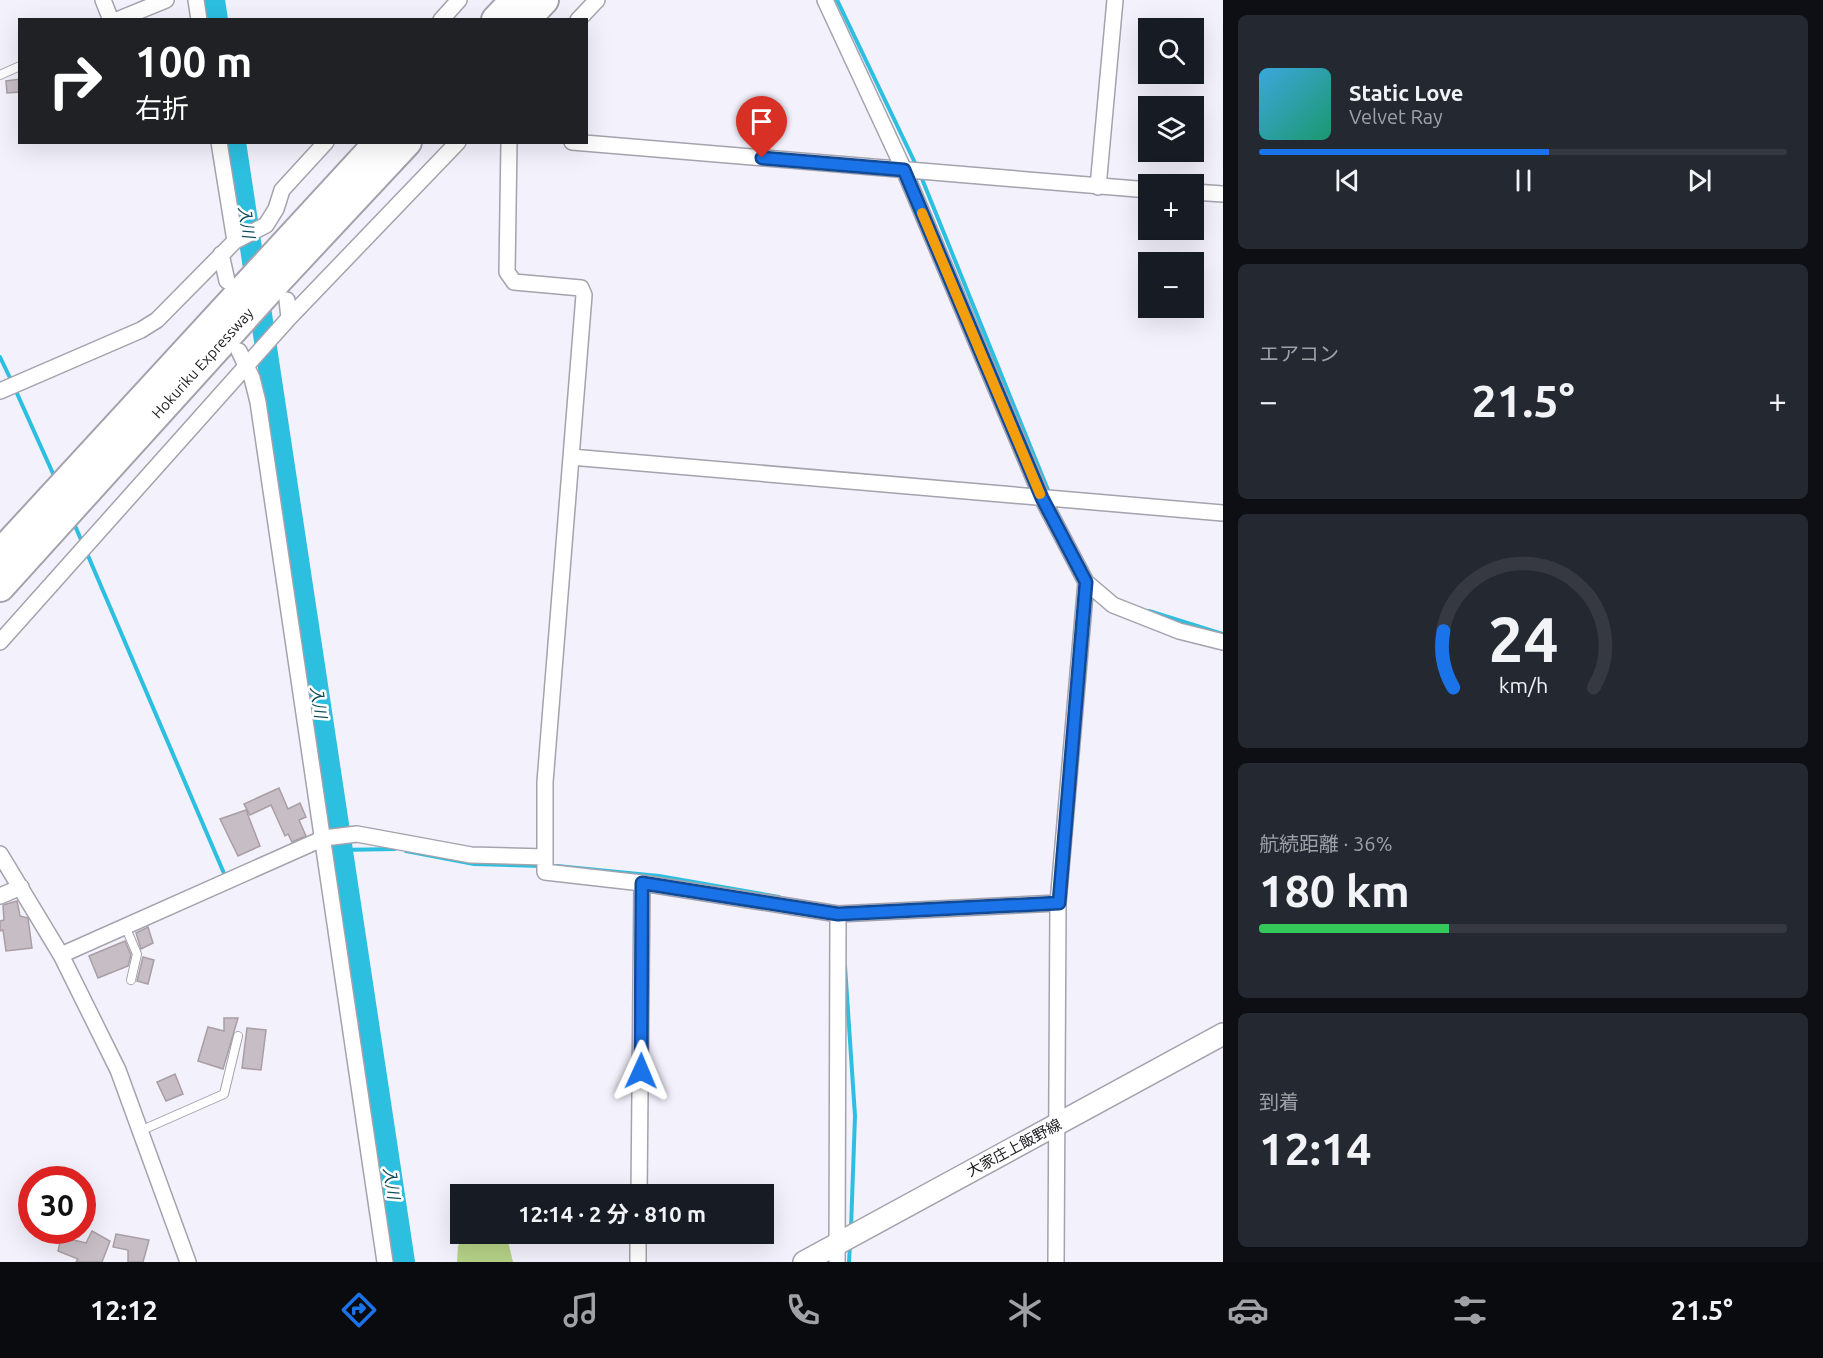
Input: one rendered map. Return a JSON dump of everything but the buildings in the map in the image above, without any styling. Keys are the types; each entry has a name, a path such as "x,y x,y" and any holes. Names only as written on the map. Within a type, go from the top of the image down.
{"highway":[{"path":"498,18 515,0"},
{"path":"527,18 544,0"},
{"name":"Hokuriku Expressway","path":"0,587 234,313 276,257 376,144"},
{"name":"Hokuriku Expressway","path":"276,257 405,144"},
{"name":"Hokuriku Expressway","path":"0,554 234,313"}],"main road":[{"name":"大家庄上飯野線","path":"804,1262 837,1253 857,1233 1223,1034"}],"street":[{"path":"103,0 110,18"},
{"path":"122,18 166,0"},
{"path":"196,0 199,18"},
{"path":"443,18 459,0"},
{"path":"580,18 597,0"},
{"path":"825,0 904,170 1042,498 1086,582 1113,605 1179,631 1223,642"},
{"path":"1098,187 1115,0"},
{"path":"588,143 1138,189"},
{"path":"219,144 235,241"},
{"path":"276,257 282,190 324,144"},
{"path":"0,642 290,318 456,144"},
{"path":"509,144 507,272 514,282 581,288 584,295 545,782 545,872 642,883 838,914 1059,903"},
{"path":"1204,193 1223,194"},
{"path":"0,391 141,330 157,320 235,241 266,225 290,318"},
{"path":"221,254 258,402 385,1262"},
{"path":"570,457 1223,513"},
{"path":"1056,1262 1059,903 1086,582"},
{"path":"61,955 324,838 351,835 471,855 545,857"},
{"path":"0,854 61,955 118,1070 188,1262"},
{"path":"639,1184 642,883"},
{"path":"0,896 21,887"},
{"path":"837,1253 838,914"},
{"path":"638,1244 638,1262"}],"lane":[{"path":"0,75 18,67"},
{"path":"125,926 137,954 131,980"},
{"path":"140,1131 224,1094 238,1036"}],"green space":[{"path":"459,1244 509,1244 513,1262 457,1262"}],"waterway":[{"name":"入川","path":"214,0 217,18"},
{"path":"837,0 917,167"},
{"name":"入川","path":"235,144 404,1262"},
{"path":"920,174 1050,495"},
{"path":"0,357 12,382"},
{"path":"15,389 55,478"},
{"path":"73,521 82,542"},
{"path":"86,551 226,878"},
{"path":"1149,611 1223,634"},
{"path":"328,846 339,844"},
{"path":"340,850 395,849"},
{"path":"406,851 474,864 541,866"},
{"path":"557,866 659,876 779,897"},
{"path":"845,966 855,1116 851,1228"},
{"path":"849,1262 850,1245"}],"slow traffic":[{"path":"922,213 1040,494"}],"route":[{"path":"641,1071 642,883 838,914 1059,903 1086,582 1042,498 904,170 762,158"}]}
